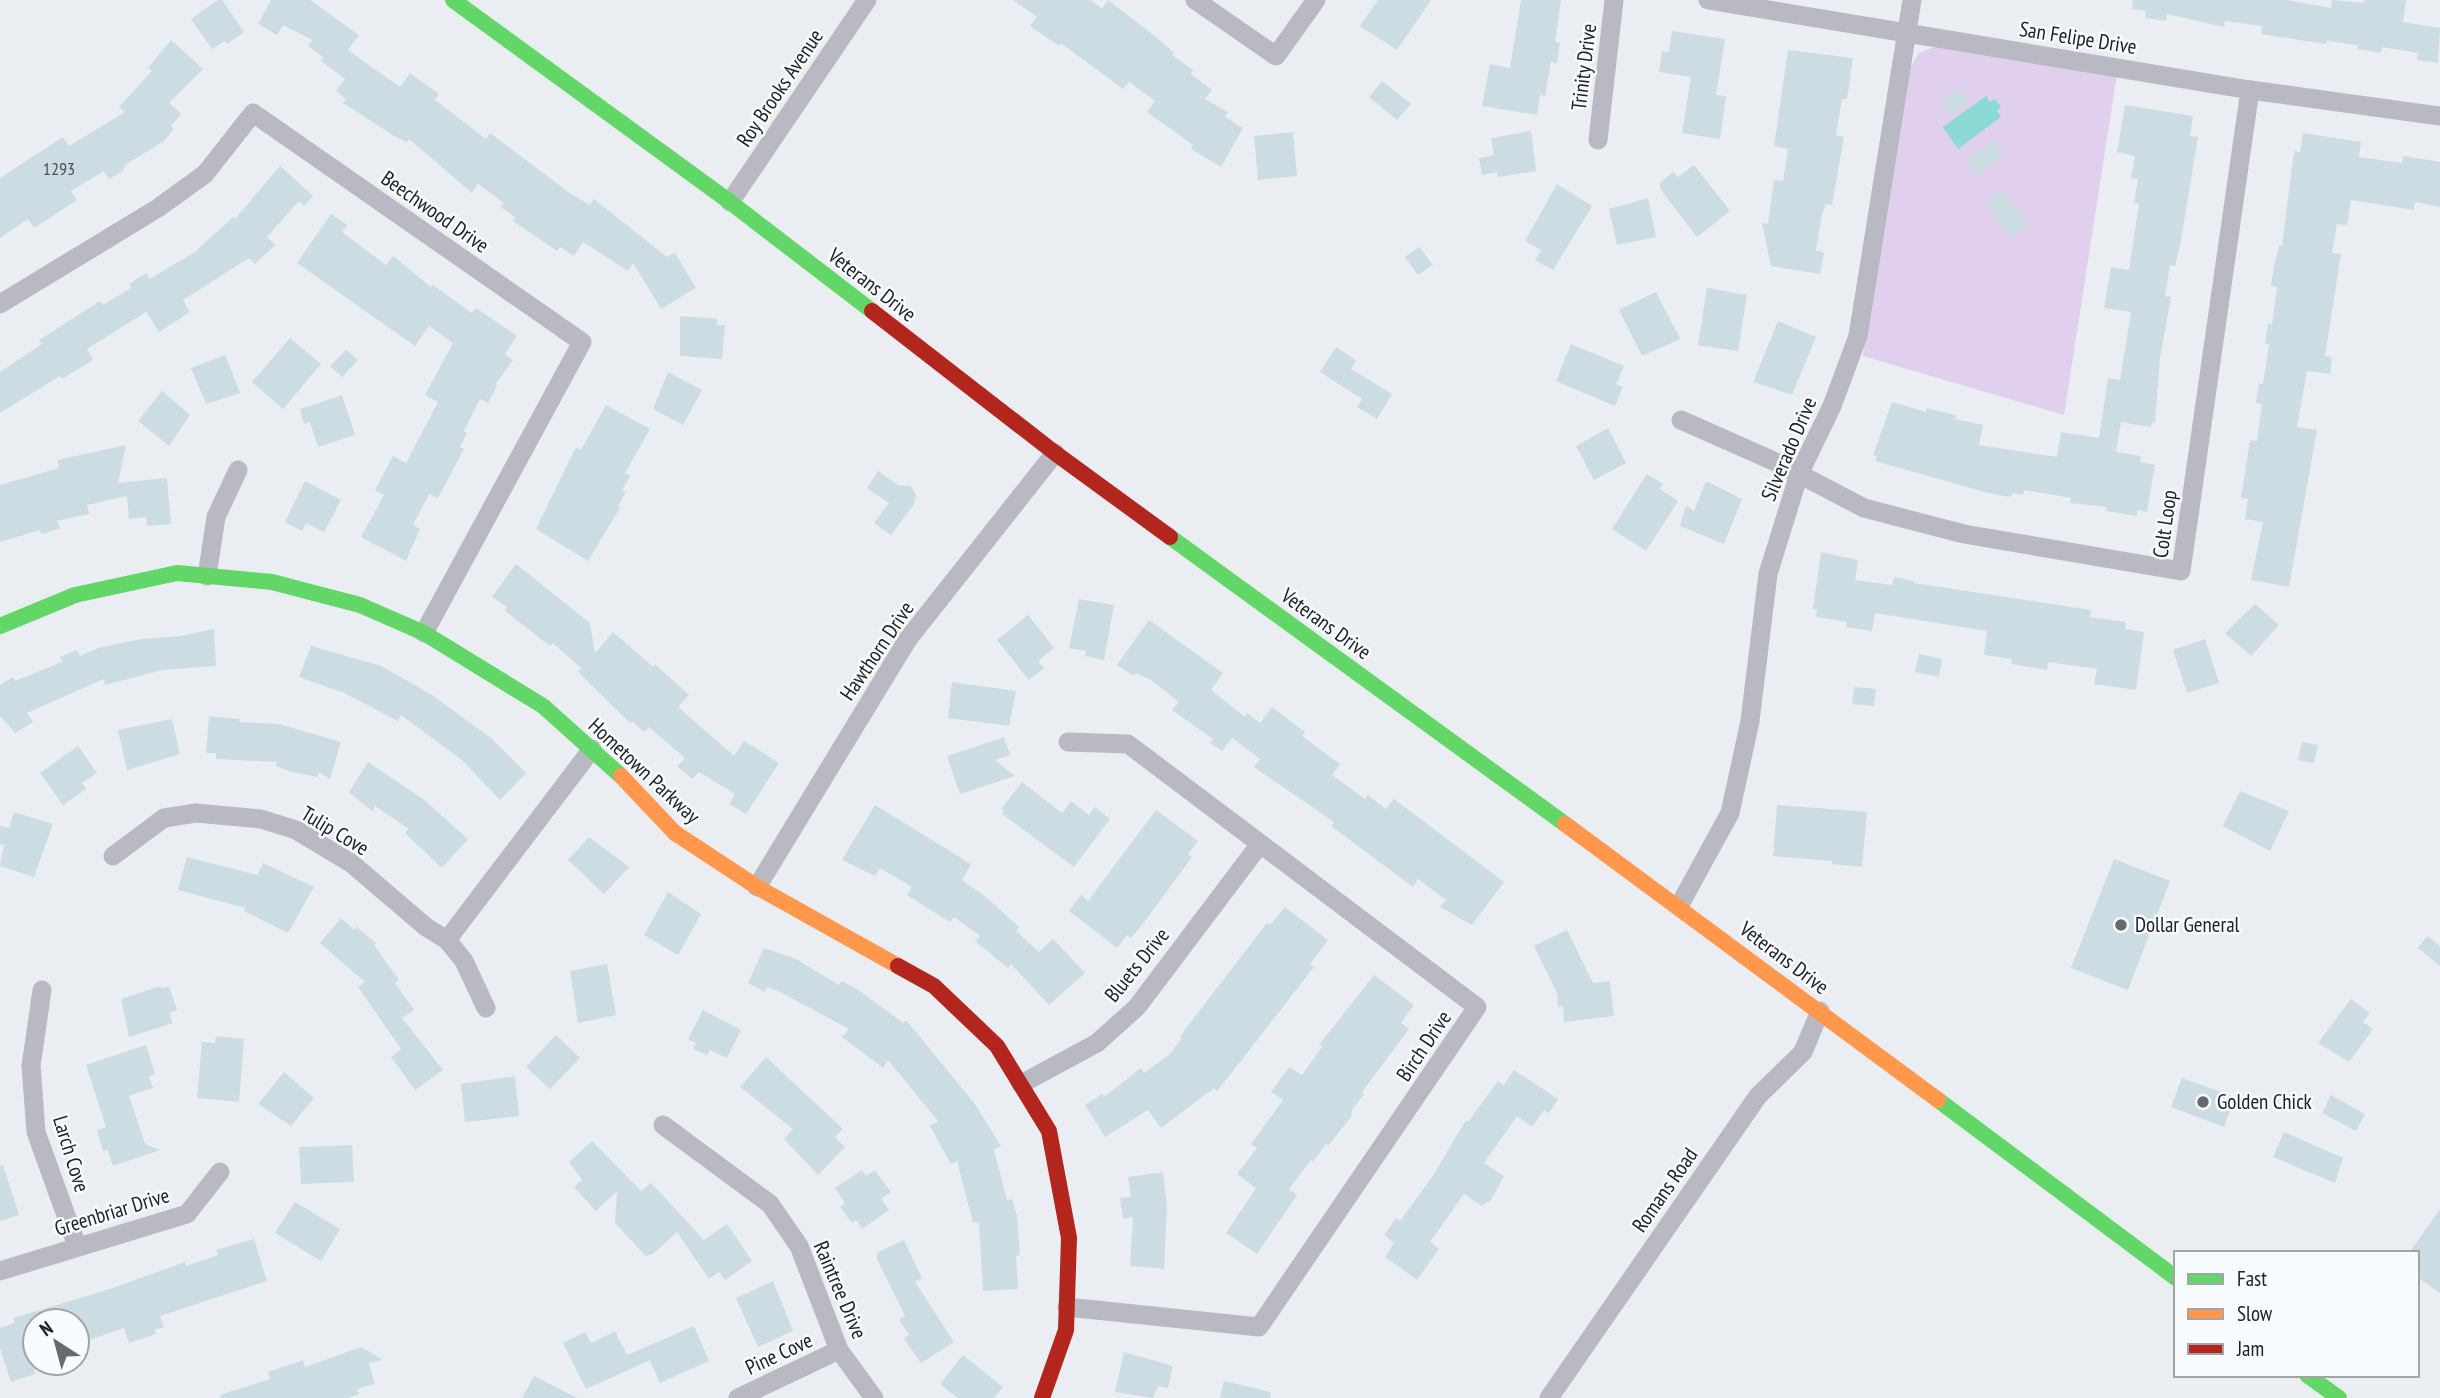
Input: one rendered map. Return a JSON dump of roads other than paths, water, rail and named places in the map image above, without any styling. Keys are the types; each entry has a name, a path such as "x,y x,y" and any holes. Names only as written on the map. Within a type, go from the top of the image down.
{"main road":[{"name":"Veterans Drive","path":"453,0 730,202 1055,453 1679,906 2174,1276"},
{"name":"Hometown Parkway","path":"0,626 75,596 177,573 272,582 360,605 424,633 543,706 592,749 676,834 757,887 934,986 997,1046 1049,1130 1069,1238 1066,1331 1042,1398"},
{"path":"2310,1377 2339,1398"}],"street":[{"name":"Roy Brooks Avenue","path":"730,202 867,0"},
{"path":"1195,0 1276,56 1316,0"},
{"name":"Trinity Drive","path":"1598,140 1614,0"},
{"name":"San Felipe Drive","path":"1708,0 2250,90 2440,116"},
{"name":"Silverado Drive","path":"1679,906 1730,813 1750,721 1768,574 1799,474 1832,407 1858,336 1912,0"},
{"name":"Colt Loop","path":"1799,474 1864,508 1964,534 2181,572 2250,90"},
{"name":"Beechwood Drive","path":"0,304 158,208 205,174 253,113 582,342 424,633"},
{"path":"1681,420 1799,474"},
{"name":"Hawthorn Drive","path":"757,887 908,639 1055,453"},
{"path":"207,576 215,517 238,470"},
{"name":"Birch Drive","path":"1067,1307 1259,1326 1477,1007 1128,744 1068,742"},
{"path":"447,940 592,749"},
{"name":"Tulip Cove","path":"113,856 164,818 196,813 261,819 296,830 333,851 426,927 447,940 464,961 486,1008"},
{"name":"Bluets Drive","path":"1021,1084 1097,1043 1137,1007 1260,844"},
{"name":"Larch Cove","path":"42,990 31,1066 36,1132 77,1246"},
{"name":"Romans Road","path":"1549,1398 1758,1096 1802,1052 1820,1011"},
{"name":"Raintree Drive","path":"663,1125 770,1204 799,1246 839,1350 874,1398"},
{"name":"Greenbriar Drive","path":"0,1271 187,1214 220,1172"},
{"name":"Pine Cove","path":"738,1398 839,1350"}],"water":[{"path":"1986,96 1990,102 1995,99 2001,107 1997,111 2001,117 1958,149 1943,127"}],"place":[{"name":"Dollar General","path":"2121,925"},
{"name":"Golden Chick","path":"2203,1102"}]}
